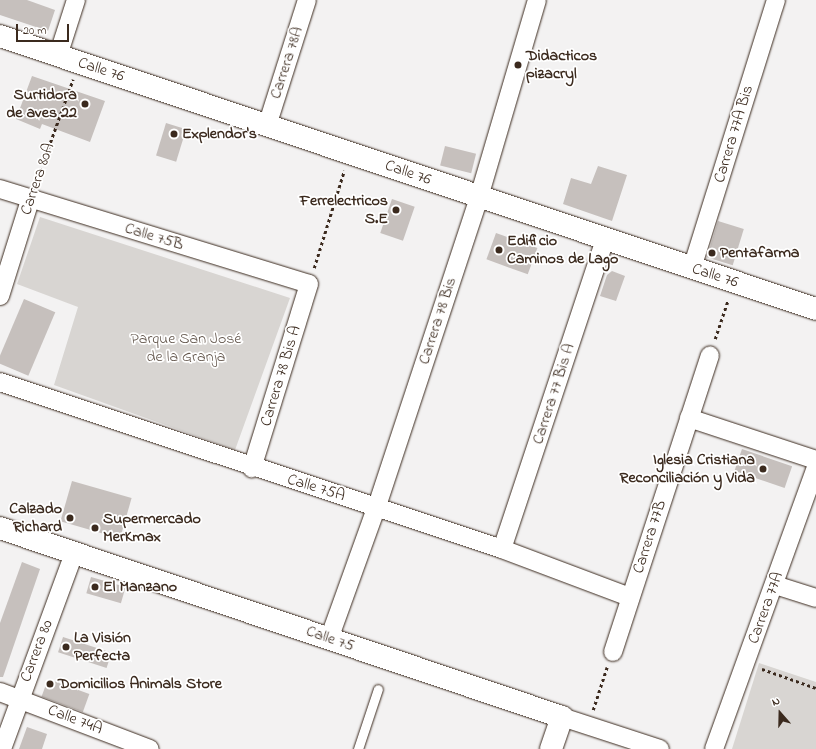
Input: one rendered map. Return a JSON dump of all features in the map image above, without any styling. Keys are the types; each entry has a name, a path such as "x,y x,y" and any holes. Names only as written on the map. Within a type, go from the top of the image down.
{"street":[{"path":"68,59 76,0"},
{"name":"Carrera 78A","path":"267,126 307,0"},
{"name":"Carrera 78 Bis","path":"329,638 377,506 479,197 537,0"},
{"name":"Carrera 77A Bis","path":"692,268 776,0"},
{"name":"Calle 76","path":"0,36 816,309"},
{"name":"Calle 75B","path":"0,189 30,200 309,284"},
{"name":"Carrera 80A","path":"0,296 30,200"},
{"name":"Carrera 77 Bis A","path":"502,549 605,239"},
{"name":"Carrera 78 Bis A","path":"252,468 309,284"},
{"name":"Carrera 77B","path":"613,652 710,354"},
{"name":"Calle 75A","path":"0,382 252,468 377,506 502,549 630,597"},
{"path":"689,418 816,460"},
{"name":"Carrera 77A","path":"714,749 775,584 816,467"},
{"name":"Calle 75","path":"0,528 660,749"},
{"name":"Carrera 80","path":"2,749 19,699 74,553"},
{"path":"775,584 816,598"},
{"name":"Calle 74A","path":"0,692 148,749"},
{"path":"551,749 562,717"}],"lane":[{"path":"358,749 378,689"}],"path":[{"name":"Carrera 80A","path":"30,200 68,59"},
{"path":"309,284 350,154"},
{"path":"710,354 734,282"},
{"path":"587,725 613,652"},
{"path":"746,664 816,688"}],"green space":[{"name":"Parque San José de la Granja","path":"40,217 290,298 235,450 54,385 78,307 17,284"},
{"path":"759,663 816,682 816,749 732,749"}],"building":[{"path":"0,0 27,0 55,10 48,31 0,15"},
{"path":"32,76 105,101 90,142 42,124 40,129 16,119"},
{"path":"166,123 186,129 176,162 156,156"},
{"path":"445,146 476,154 471,173 440,165"},
{"path":"598,166 627,175 612,221 563,204 571,178 591,184"},
{"path":"392,199 415,207 403,241 380,233"},
{"path":"718,221 744,229 733,265 707,257"},
{"path":"496,233 537,248 528,274 486,259"},
{"path":"612,271 625,276 616,301 600,296 607,275"},
{"path":"24,299 55,312 28,376 0,364 0,356"},
{"name":"Iglesia Cristiana Reconciliación y Vida","path":"742,449 792,466 785,488 735,471"},
{"path":"72,481 132,498 120,538 60,521"},
{"path":"22,562 40,569 3,677 0,677 0,623"},
{"path":"91,577 126,587 121,603 86,593"},
{"path":"63,637 112,653 107,668 58,652"},
{"path":"48,679 89,694 83,712 42,697"},
{"path":"27,727 47,734 42,749 19,749"}],"place":[{"name":"Didacticos pizacryl","path":"518,65"},
{"name":"Surtidora de aves 22","path":"85,104"},
{"name":"Explendor's","path":"174,134"},
{"name":"Ferrelectricos S.E","path":"396,210"},
{"name":"Edificio Caminos de Lago","path":"499,250"},
{"name":"Pentafarma","path":"712,253"},
{"name":"Iglesia Cristiana Reconciliación y Vida","path":"763,469"},
{"name":"Calzado Richard","path":"70,518"},
{"name":"Supermercado MerKmax","path":"95,528"},
{"name":"El Manzano","path":"95,587"},
{"name":"La Visión Perfecta","path":"66,647"},
{"name":"Domicilios Animals Store","path":"50,684"}]}
